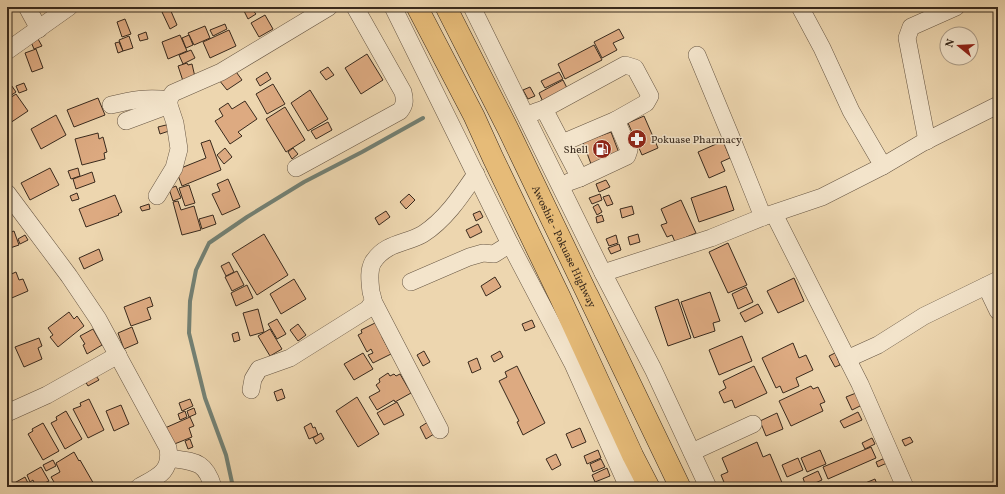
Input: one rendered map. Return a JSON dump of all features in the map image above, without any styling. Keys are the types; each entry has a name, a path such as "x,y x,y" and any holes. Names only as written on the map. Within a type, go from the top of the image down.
{"main road":[{"path":"417,7 474,116 560,297 633,456 649,487"},
{"name":"Awoshie - Pokuase Highway","path":"446,7 508,129 680,487"},
{"path":"633,456 661,447"}],"street":[{"path":"27,7 39,29"},
{"path":"7,51 68,7"},
{"path":"157,196 174,168 179,149 175,123 169,102 173,93 221,72 329,7"},
{"path":"296,168 400,111 403,107 405,101 403,92 354,7"},
{"path":"394,7 510,244 573,364 628,487"},
{"path":"472,7 603,273 653,369 708,487"},
{"path":"800,7 822,48 851,111 883,166"},
{"path":"927,141 907,38 911,27 956,7"},
{"path":"696,55 731,137 768,215 860,384 904,487"},
{"path":"526,116 544,109 626,65 635,68 650,96 646,103 616,120 562,142"},
{"path":"111,105 135,99 153,98 169,102"},
{"path":"126,121 169,102"},
{"path":"603,273 710,238 768,215 822,197 998,105"},
{"path":"544,109 580,178"},
{"path":"560,186 627,156 629,150 616,120"},
{"path":"440,430 373,301 369,279 370,269 374,261 393,244 422,235 439,223 462,196 476,174"},
{"path":"7,194 69,276 98,319 168,448 168,465 158,476 139,487"},
{"path":"411,282 469,256 483,253 494,254 510,244"},
{"path":"847,359 878,345 924,316 992,283 998,311"},
{"path":"251,390 253,379 258,369 290,358 359,316 368,309 373,301"},
{"path":"7,413 47,394 118,355"},
{"path":"692,452 752,424"},
{"path":"169,458 199,464 206,471 213,487"}],"building":[{"path":"250,7 256,14 248,19 244,11"},
{"path":"170,9 177,25 170,29 162,12"},
{"path":"265,15 273,29 259,37 251,23"},
{"path":"125,19 131,34 122,37 117,22"},
{"path":"225,24 227,29 213,36 210,30"},
{"path":"205,26 210,38 194,45 188,33"},
{"path":"619,29 624,38 613,43 617,50 602,58 594,42"},
{"path":"229,30 236,46 210,58 203,42"},
{"path":"146,32 148,39 140,41 138,35"},
{"path":"180,35 187,51 168,59 162,42"},
{"path":"189,35 193,45 186,48 182,38"},
{"path":"129,36 133,48 123,51 119,40"},
{"path":"38,39 42,46 34,49 31,42"},
{"path":"119,42 123,51 118,53 115,43"},
{"path":"594,45 602,60 565,79 558,64"},
{"path":"36,49 43,68 32,72 25,53"},
{"path":"191,50 195,58 183,64 179,55"},
{"path":"367,54 383,80 361,94 345,68"},
{"path":"187,63 188,65 192,64 195,77 183,81 178,66"},
{"path":"328,67 334,75 326,80 320,72"},
{"path":"234,69 242,80 227,90 219,80"},
{"path":"267,72 271,79 260,86 256,79"},
{"path":"559,72 563,79 545,88 541,81"},
{"path":"7,79 16,92 7,98"},
{"path":"563,80 568,90 543,102 539,93"},
{"path":"24,83 27,90 19,93 16,86"},
{"path":"273,84 285,104 267,114 256,94"},
{"path":"530,87 535,96 528,99 523,90"},
{"path":"310,90 328,119 308,131 291,103"},
{"path":"16,94 28,111 7,125 7,100"},
{"path":"98,98 105,115 74,127 67,110"},
{"path":"245,101 257,119 238,132 242,136 230,144 215,121 223,116 219,109 228,103 232,109"},
{"path":"285,107 305,140 286,152 266,119"},
{"path":"56,115 66,135 41,149 31,129"},
{"path":"644,116 658,148 642,155 628,123"},
{"path":"328,122 332,130 316,139 311,131"},
{"path":"170,124 172,130 160,134 158,127"},
{"path":"611,132 619,153 591,164 583,142"},
{"path":"98,133 99,139 103,137 107,152 104,153 105,159 82,165 75,139"},
{"path":"210,140 221,170 182,186 176,170 206,158 201,143"},
{"path":"723,141 730,158 721,162 725,171 709,178 698,152"},
{"path":"225,148 232,157 224,164 217,155"},
{"path":"293,148 298,154 292,159 288,152"},
{"path":"50,168 59,185 30,200 21,183"},
{"path":"78,168 80,176 71,179 68,171"},
{"path":"92,172 95,182 76,189 73,179"},
{"path":"228,179 240,207 222,215 212,194 220,191 217,184"},
{"path":"606,180 610,187 599,192 596,184"},
{"path":"189,185 195,203 185,206 179,188"},
{"path":"176,186 181,198 173,201 169,189"},
{"path":"726,186 734,210 699,222 691,198"},
{"path":"77,193 79,199 72,201 70,196"},
{"path":"409,194 415,200 406,209 400,202"},
{"path":"600,194 602,200 592,204 589,198"},
{"path":"115,195 122,212 118,214 119,215 86,227 79,209"},
{"path":"609,195 613,204 607,206 603,197"},
{"path":"681,200 696,233 675,242 672,235 667,237 661,225 667,223 661,209"},
{"path":"178,201 181,210 194,206 201,230 182,235 173,202"},
{"path":"149,204 150,209 142,211 140,207"},
{"path":"598,204 602,212 597,215 593,207"},
{"path":"632,206 634,214 622,218 620,209"},
{"path":"386,211 390,217 379,225 375,218"},
{"path":"480,211 483,217 476,221 473,214"},
{"path":"213,215 216,224 202,229 199,219"},
{"path":"602,215 604,221 597,223 596,217"},
{"path":"478,224 482,232 470,238 466,230"},
{"path":"14,231 19,245 7,249 7,234"},
{"path":"264,234 288,275 257,295 232,254"},
{"path":"638,234 640,242 630,245 628,237"},
{"path":"25,235 28,240 20,244 18,239"},
{"path":"616,235 618,243 609,246 606,239"},
{"path":"728,243 747,285 728,293 709,252"},
{"path":"619,244 621,250 611,254 608,248"},
{"path":"99,249 103,260 84,269 79,258"},
{"path":"229,262 234,272 226,276 221,266"},
{"path":"237,271 244,285 232,291 225,277"},
{"path":"16,272 19,280 23,279 28,291 7,300 7,276"},
{"path":"495,277 501,287 486,296 481,286"},
{"path":"794,278 804,301 778,313 767,291"},
{"path":"294,279 306,299 281,314 270,294"},
{"path":"247,285 253,298 236,306 231,293"},
{"path":"746,287 753,302 738,309 732,294"},
{"path":"710,292 720,321 713,323 715,331 694,338 681,302"},
{"path":"150,297 153,306 147,308 151,319 131,326 124,307"},
{"path":"678,299 691,338 668,346 655,307"},
{"path":"758,304 763,313 745,322 740,313"},
{"path":"258,309 264,332 250,336 243,313"},
{"path":"69,312 74,319 77,316 84,326 58,347 50,337 53,335 48,328"},
{"path":"277,319 286,334 277,339 268,324"},
{"path":"532,320 535,327 525,331 522,324"},
{"path":"377,322 384,335 382,337 391,354 373,363 368,355 373,353 371,349 367,352 358,335 362,333 361,330"},
{"path":"298,324 306,335 298,341 290,330"},
{"path":"132,327 138,343 124,349 118,333"},
{"path":"93,329 102,345 87,354 83,345 85,344 80,336"},
{"path":"270,329 282,349 270,356 258,336"},
{"path":"238,332 240,340 234,342 232,334"},
{"path":"742,336 752,361 719,375 709,350"},
{"path":"39,338 42,346 38,348 42,359 24,367 15,347"},
{"path":"793,343 799,358 806,355 813,370 796,378 799,386 783,393 780,386 776,388 762,358"},
{"path":"424,351 430,362 423,366 417,355"},
{"path":"500,351 503,357 494,362 491,356"},
{"path":"363,353 373,369 354,380 344,364"},
{"path":"835,353 840,365 835,367 829,356"},
{"path":"477,358 481,369 472,373 468,362"},
{"path":"517,366 545,423 523,435 517,422 519,421 499,381 507,377 505,372"},
{"path":"754,366 767,393 735,408 732,400 724,403 719,392 726,388 723,381"},
{"path":"94,373 99,380 88,386 84,379"},
{"path":"388,373 390,376 400,374 411,393 395,402 394,400 377,410 369,397 380,391 376,385 380,382 379,379"},
{"path":"811,386 813,389 818,387 825,402 820,404 823,411 791,426 779,401"},
{"path":"282,389 285,398 277,401 274,392"},
{"path":"856,393 862,405 852,410 846,397"},
{"path":"357,397 379,434 358,447 336,411"},
{"path":"89,399 104,430 88,438 73,409 81,406 80,403"},
{"path":"190,399 193,406 182,411 179,403"},
{"path":"397,402 404,415 384,425 377,413"},
{"path":"121,405 129,424 114,431 106,411"},
{"path":"194,408 196,414 189,417 187,411"},
{"path":"66,411 82,439 65,449 51,423 57,420 56,417"},
{"path":"185,411 187,417 180,420 178,414"},
{"path":"858,412 862,420 844,428 840,421"},
{"path":"777,413 783,429 766,436 760,421"},
{"path":"190,417 194,426 189,428 192,437 172,445 165,428"},
{"path":"428,422 434,434 426,439 420,427"},
{"path":"43,423 59,451 43,460 28,434 33,431 32,429"},
{"path":"311,423 313,428 315,427 318,435 309,439 304,427"},
{"path":"580,428 586,442 572,448 566,434"},
{"path":"321,433 324,439 316,444 313,438"},
{"path":"910,437 913,442 905,446 902,440"},
{"path":"872,438 875,444 865,449 862,443"},
{"path":"190,439 193,447 188,449 185,441"},
{"path":"757,442 763,457 770,454 783,485 780,487 726,487 721,475 728,472 722,458"},
{"path":"871,447 876,458 828,479 823,467"},
{"path":"598,450 601,458 587,464 584,456"},
{"path":"820,450 826,464 807,472 801,458"},
{"path":"74,452 95,486 94,487 57,487 51,477 60,472 56,463"},
{"path":"556,454 561,465 552,470 546,459"},
{"path":"798,458 803,470 787,477 782,465"},
{"path":"885,458 887,463 878,467 876,462"},
{"path":"601,459 605,467 593,472 590,464"},
{"path":"53,460 56,466 46,471 43,465"},
{"path":"41,467 49,481 36,487 33,480 30,482 27,475"},
{"path":"607,468 610,476 595,482 592,475"},
{"path":"818,471 822,480 806,487 803,478"},
{"path":"25,477 30,487 9,487 9,486"},
{"path":"875,479 878,487 858,486"}],"waterway":[{"path":"233,487 226,455 205,398 189,333 190,301 196,270 209,243 247,217 304,182 423,118"}],"place":[{"name":"Pokuase Pharmacy","path":"637,139"},
{"name":"Shell","path":"602,149"}]}
